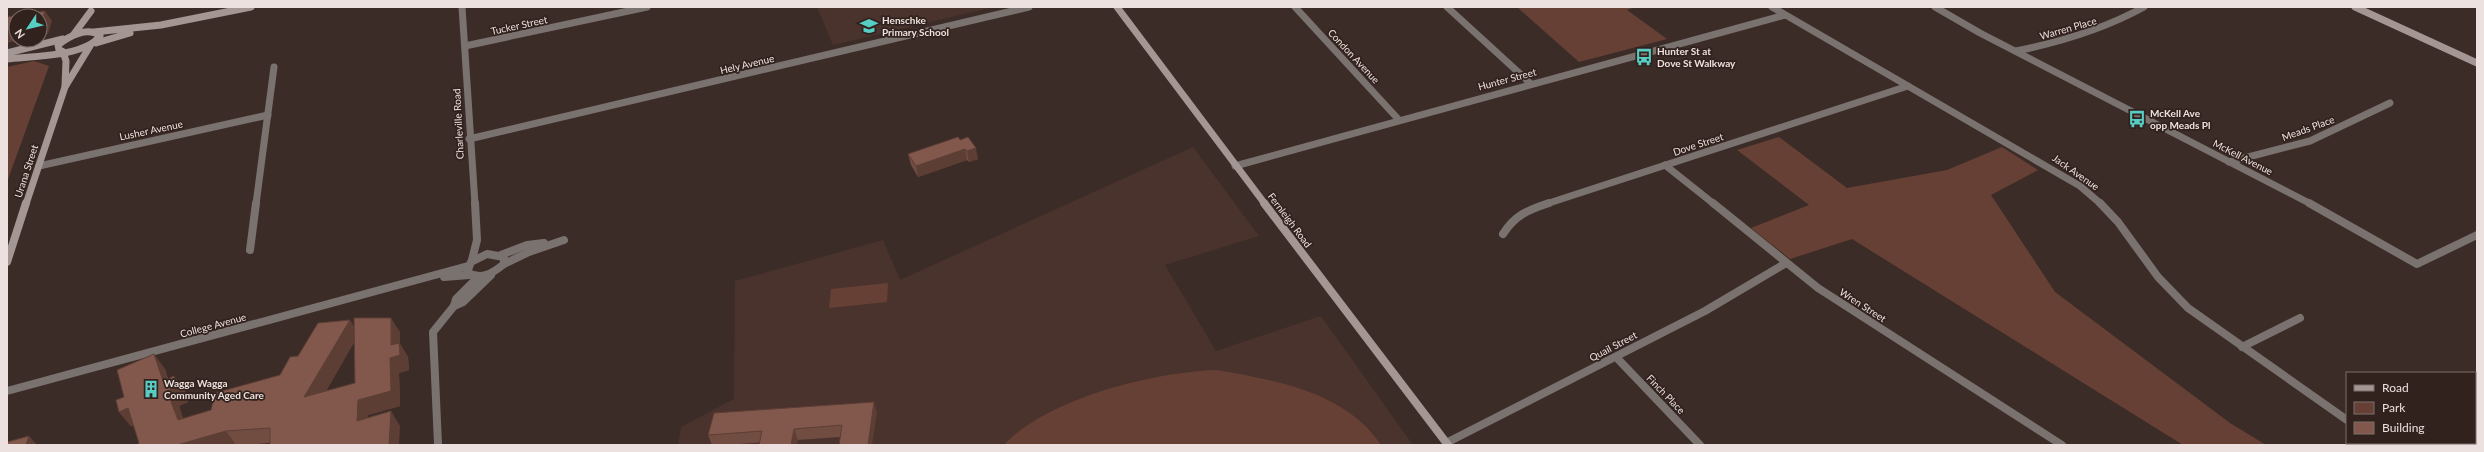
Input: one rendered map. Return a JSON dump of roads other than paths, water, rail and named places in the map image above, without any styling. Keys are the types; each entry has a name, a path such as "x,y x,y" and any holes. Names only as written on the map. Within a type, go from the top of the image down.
{"street":[{"path":"7,59 79,50 161,25 251,7"},
{"name":"Charleville Road","path":"462,7 478,240 470,267"},
{"name":"Tucker Street","path":"465,46 647,7"},
{"name":"Hely Avenue","path":"470,139 1028,7"},
{"name":"Fernleigh Road","path":"1117,7 1235,166 1447,444"},
{"name":"Condon Avenue","path":"1295,7 1399,120"},
{"path":"1448,7 1530,84"},
{"name":"Jack Avenue","path":"1772,7 2080,186 2118,222 2167,290 2188,308 2346,419"},
{"name":"McKell Avenue","path":"1935,7 2016,51 2285,190 2417,264 2477,236"},
{"name":"Warren Place","path":"2016,51 2082,36 2126,18 2144,7"},
{"path":"2355,7 2477,63"},
{"path":"92,9 92,32"},
{"path":"62,52 58,50 58,45 70,37 92,9"},
{"name":"Hunter Street","path":"1235,166 1785,15"},
{"path":"7,53 92,32 161,25"},
{"path":"92,32 100,36 93,45"},
{"name":"Urana Street","path":"7,262 65,87 93,45"},
{"name":"Urana Street","path":"62,52 66,62 65,87"},
{"path":"250,250 274,66"},
{"name":"Dove Street","path":"1503,234 1511,221 1529,210 1908,86"},
{"name":"Meads Place","path":"2229,162 2309,141 2340,128 2366,112 2390,103"},
{"name":"Lusher Avenue","path":"39,166 268,115"},
{"name":"Wren Street","path":"1665,165 1786,263 1844,306 2062,445"},
{"path":"454,306 463,302 490,275 504,264 529,252 564,240 527,245 501,255 490,253 478,240"},
{"path":"478,277 470,267 490,253"},
{"path":"501,255 504,257 504,264"},
{"name":"Quail Street","path":"1447,444 1705,311 1786,263"},
{"name":"College Avenue","path":"7,391 470,267"},
{"path":"438,444 433,332 454,306 456,299 478,277 490,275"},
{"path":"2242,347 2300,318"},
{"name":"Finch Place","path":"1616,357 1700,445"}],"place":[{"name":"Henschke Primary School","path":"869,26"},
{"name":"Hunter St at Dove St Walkway","path":"1644,57"},
{"name":"McKell Ave opp Meads Pl","path":"2137,119"},
{"name":"Wagga Wagga Community Aged Care","path":"151,389"}]}
